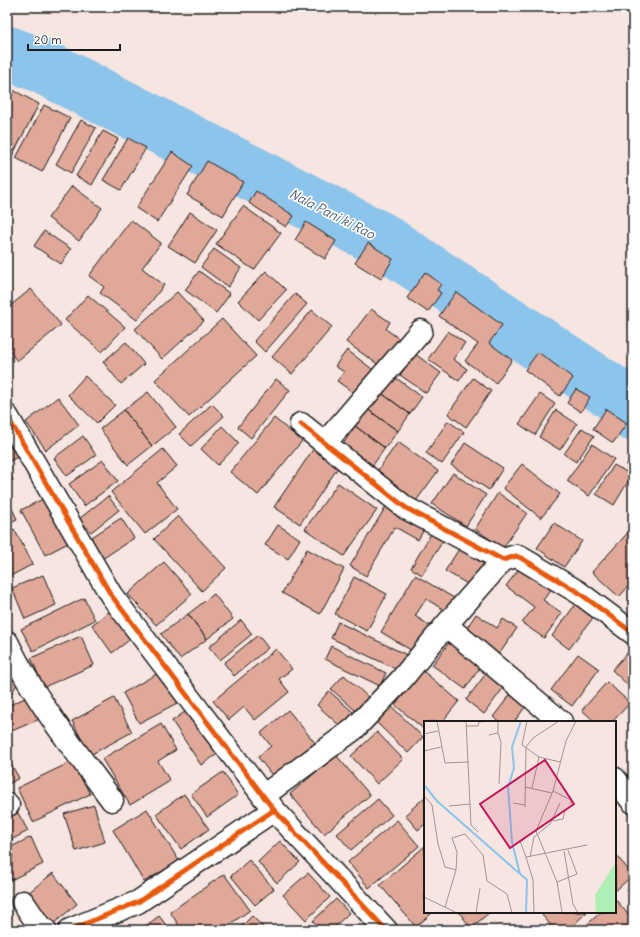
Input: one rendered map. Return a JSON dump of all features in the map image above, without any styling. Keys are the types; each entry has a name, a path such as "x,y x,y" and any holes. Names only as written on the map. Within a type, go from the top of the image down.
{"street":[{"path":"326,443 421,331"},
{"path":"7,416 111,595 269,803 386,930"},
{"path":"301,424 406,508 503,560"},
{"path":"70,930 138,902 269,803 354,729 401,680 446,625 503,560 516,556 521,558 578,592 633,633"},
{"path":"446,625 560,721"},
{"path":"7,642 20,670 56,725 112,800"},
{"path":"616,780 633,802"},
{"path":"23,902 40,927 45,930"}],"building":[{"path":"13,90 39,104 12,156 7,153 7,101"},
{"path":"44,105 70,118 42,172 16,158"},
{"path":"81,120 96,128 71,173 56,164"},
{"path":"103,131 118,139 92,185 76,176"},
{"path":"128,138 146,148 121,190 103,180"},
{"path":"172,152 193,166 157,222 136,208"},
{"path":"207,161 243,182 223,216 187,195"},
{"path":"72,186 102,208 79,241 48,218"},
{"path":"256,191 294,216 286,227 249,203"},
{"path":"243,206 281,233 254,270 216,244"},
{"path":"190,212 217,230 195,263 168,246"},
{"path":"131,220 161,243 142,268 164,285 137,320 100,293 104,287 89,276"},
{"path":"306,222 336,241 325,259 295,240"},
{"path":"44,231 71,249 61,264 34,246"},
{"path":"368,243 393,259 381,279 355,263"},
{"path":"214,249 241,268 228,287 201,267"},
{"path":"199,271 230,294 216,313 185,290"},
{"path":"266,271 286,290 258,320 238,301"},
{"path":"425,272 441,284 437,290 441,293 428,312 407,298"},
{"path":"31,289 61,325 17,361 7,348 7,302 10,306"},
{"path":"177,292 204,321 162,359 135,329"},
{"path":"456,292 502,325 489,343 512,360 496,383 465,361 478,344 439,316"},
{"path":"295,294 307,304 265,352 254,341"},
{"path":"88,295 125,327 102,352 65,320"},
{"path":"371,309 390,322 386,329 402,341 383,368 346,342"},
{"path":"312,310 332,327 292,374 272,357"},
{"path":"222,319 256,356 189,417 155,380"},
{"path":"448,331 465,343 453,359 467,369 459,381 428,359"},
{"path":"126,342 144,364 121,384 103,362"},
{"path":"347,350 376,372 358,396 337,381 344,372 335,366"},
{"path":"538,352 573,378 560,396 525,370"},
{"path":"415,354 441,373 426,393 400,375"},
{"path":"392,375 422,397 410,414 380,392"},
{"path":"85,376 115,405 97,423 68,395"},
{"path":"473,378 491,391 466,427 448,414"},
{"path":"276,379 290,390 251,438 238,427"},
{"path":"576,389 590,397 581,412 567,403"},
{"path":"148,392 176,427 152,446 124,410"},
{"path":"380,392 410,414 398,431 367,409"},
{"path":"540,394 555,404 535,435 519,424"},
{"path":"58,397 79,425 46,450 26,422"},
{"path":"212,404 224,416 191,446 179,434"},
{"path":"367,409 398,431 385,448 355,426"},
{"path":"606,409 627,423 613,443 593,429"},
{"path":"124,410 152,446 128,465 100,429"},
{"path":"556,410 577,424 560,450 539,437"},
{"path":"274,418 302,441 258,495 230,472"},
{"path":"448,421 464,432 442,464 426,453"},
{"path":"222,426 239,443 218,465 201,449"},
{"path":"355,426 385,448 373,465 343,444"},
{"path":"582,428 594,436 576,462 564,454"},
{"path":"83,436 96,455 67,476 54,458"},
{"path":"398,442 438,471 416,501 376,473"},
{"path":"465,443 503,468 489,490 451,465"},
{"path":"592,444 614,459 589,496 567,481"},
{"path":"316,445 341,463 300,524 274,507"},
{"path":"14,446 18,457 7,462 7,449"},
{"path":"163,449 177,466 157,483 177,509 145,534 111,492"},
{"path":"633,455 633,469 626,466"},
{"path":"103,460 118,481 84,506 69,484"},
{"path":"522,464 560,494 541,518 503,488"},
{"path":"614,465 632,475 614,505 596,494"},
{"path":"7,468 13,480 7,482"},
{"path":"453,473 486,495 466,526 432,504"},
{"path":"338,483 377,510 344,556 305,529"},
{"path":"498,493 527,513 503,548 475,529"},
{"path":"49,496 72,541 45,555 21,510"},
{"path":"108,496 119,510 91,532 79,519"},
{"path":"7,498 17,519 7,524"},
{"path":"388,503 426,526 418,540 395,527 366,576 350,566"},
{"path":"178,516 226,568 202,591 154,539"},
{"path":"121,518 134,538 102,559 89,539"},
{"path":"554,523 582,541 564,567 537,548"},
{"path":"278,525 300,539 288,559 265,545"},
{"path":"633,527 633,581 619,597 592,572"},
{"path":"14,529 33,564 7,578 7,533"},
{"path":"432,532 444,539 422,575 411,568"},
{"path":"307,549 344,569 320,614 282,593"},
{"path":"459,549 484,564 471,586 445,571"},
{"path":"164,562 192,594 156,625 128,594"},
{"path":"522,565 553,587 543,600 562,613 544,638 522,623 534,607 506,586"},
{"path":"43,575 56,605 25,619 12,588"},
{"path":"415,575 454,598 446,611 426,599 415,616 435,629 419,655 381,632"},
{"path":"354,577 387,594 367,631 335,614"},
{"path":"214,594 233,619 207,639 188,614"},
{"path":"84,598 95,620 33,651 21,629"},
{"path":"578,601 596,614 569,649 552,636"},
{"path":"111,610 132,638 112,653 92,625"},
{"path":"188,614 207,639 180,659 161,634"},
{"path":"476,614 497,628 503,619 517,628 498,656 463,634"},
{"path":"241,620 252,634 220,660 209,647"},
{"path":"338,622 409,656 402,672 331,638"},
{"path":"258,635 268,648 234,676 224,663"},
{"path":"81,636 94,665 44,687 31,658"},
{"path":"452,639 484,662 465,689 432,665"},
{"path":"331,646 386,673 380,686 325,659"},
{"path":"276,649 292,669 279,679 289,692 255,720 244,707 229,720 213,701"},
{"path":"630,650 633,653 633,690 612,670"},
{"path":"578,654 599,669 572,706 551,690"},
{"path":"491,667 509,680 484,714 466,700"},
{"path":"162,671 179,702 139,723 123,693"},
{"path":"423,671 459,701 443,721 424,721 424,729 395,705"},
{"path":"344,675 368,697 356,711 331,689"},
{"path":"7,677 18,683 7,700"},
{"path":"607,682 630,703 613,721 594,721 582,710"},
{"path":"516,687 531,699 515,721 499,721 493,717"},
{"path":"329,691 354,713 341,727 317,705"},
{"path":"32,695 42,718 7,733 7,706"},
{"path":"114,698 132,732 90,755 72,721"},
{"path":"389,704 423,737 408,753 374,720"},
{"path":"189,709 219,753 201,765 172,721"},
{"path":"288,710 316,744 274,778 258,757 271,746 261,733"},
{"path":"633,718 633,727 629,722"},
{"path":"161,724 176,750 158,761 170,781 130,805 102,759"},
{"path":"377,732 403,759 377,784 351,756"},
{"path":"336,755 370,795 324,834 290,794"},
{"path":"7,757 19,778 7,785"},
{"path":"73,761 90,794 33,822 17,788"},
{"path":"223,772 238,795 207,817 191,794"},
{"path":"184,794 209,829 181,849 156,814"},
{"path":"424,798 424,825 418,830 405,815"},
{"path":"378,799 392,815 351,850 337,834"},
{"path":"94,805 105,842 76,851 64,814"},
{"path":"147,809 179,861 144,882 113,830"},
{"path":"18,813 28,831 7,842 7,819"},
{"path":"397,820 419,846 369,888 348,862"},
{"path":"31,837 43,864 7,882 7,849"},
{"path":"280,841 300,862 277,883 258,862"},
{"path":"424,847 424,913 432,913 416,927 380,885"},
{"path":"616,855 633,875 616,890"},
{"path":"249,860 274,889 255,905 231,876"},
{"path":"53,873 77,904 53,924 28,893"},
{"path":"308,873 330,897 306,920 283,895"},
{"path":"224,874 250,910 222,930 182,930 170,912"},
{"path":"633,886 633,900 627,890"},
{"path":"336,899 349,913 331,930 322,930 313,921"},
{"path":"616,900 633,920 632,930 581,930 600,913 616,913"},
{"path":"460,913 489,913 471,928"},
{"path":"544,913 586,913 568,930 555,930 542,915"},
{"path":"159,916 170,930 140,930"},
{"path":"252,916 266,930 238,930"}],"waterway":[{"name":"Nala Pani ki Rao","path":"7,53 40,65 380,239 619,397 633,414"}],"cycle path":[{"path":"7,416 111,595 274,810 386,930"},
{"path":"301,424 406,508 503,560 516,556 521,558 578,592 633,633"},
{"path":"70,930 138,902 274,810"}]}
